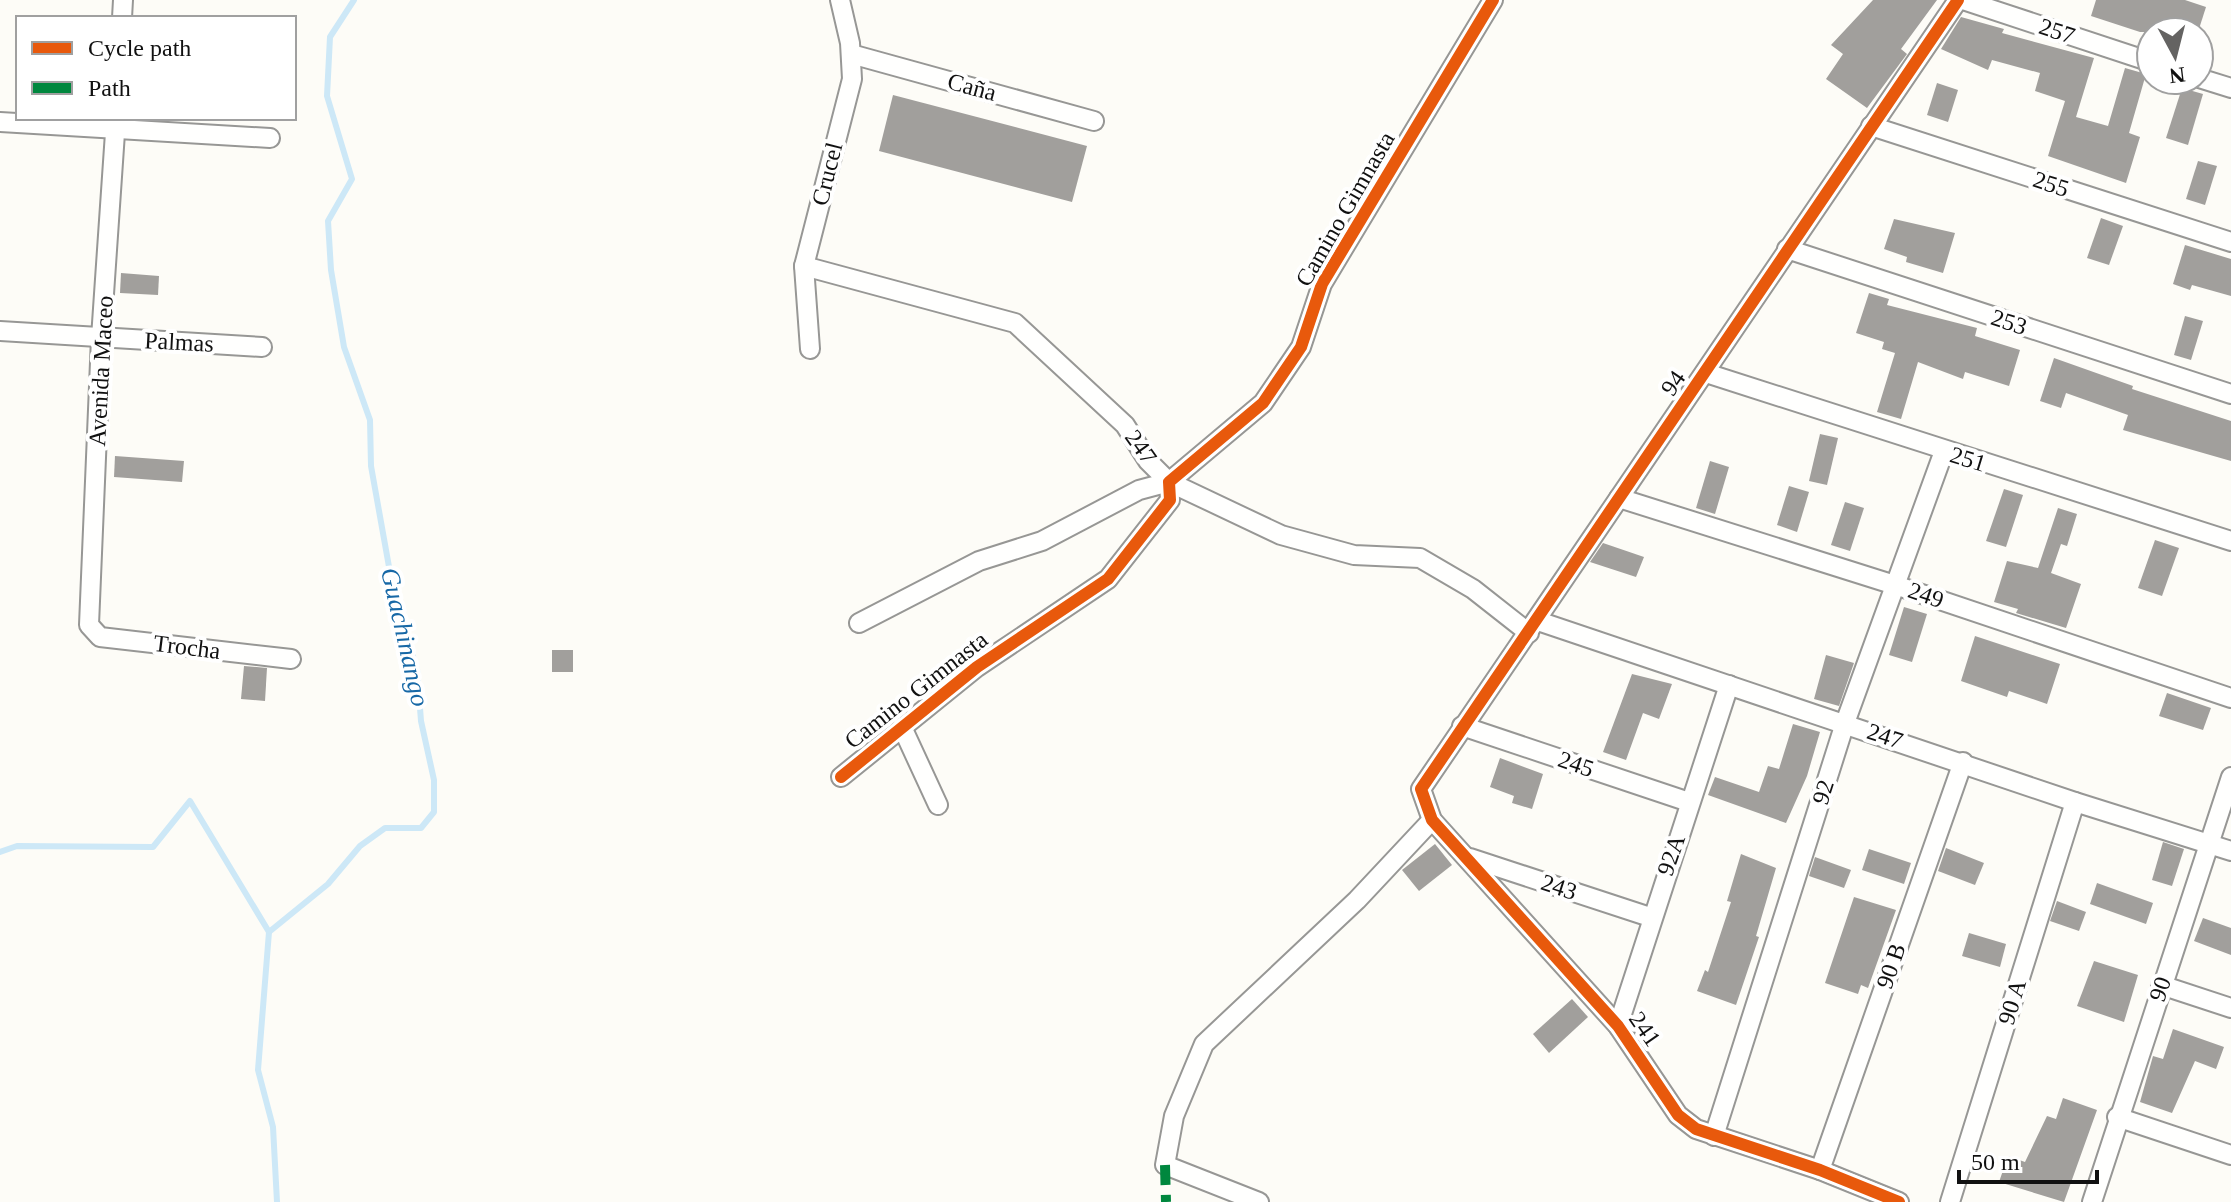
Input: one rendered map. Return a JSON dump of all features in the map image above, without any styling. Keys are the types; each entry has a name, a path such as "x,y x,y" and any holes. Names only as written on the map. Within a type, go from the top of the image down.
{"street":[{"name":"Crucel","path":"810,349 804,266 852,79 851,54 840,0"},
{"name":"Camino Gimnasta","path":"841,777 977,667 1108,579 1170,500 1169,482 1263,403 1301,347 1322,284 1493,0"},
{"name":"257","path":"1960,0 2135,57"},
{"name":"94","path":"1421,789 1462,726 1534,627 1871,126 1960,0"},
{"name":"Caña","path":"851,54 1094,121"},
{"path":"0,122 116,123 270,138"},
{"name":"Avenida Maceo","path":"89,625 101,338 116,123"},
{"name":"255","path":"1871,126 2231,242"},
{"name":"253","path":"1787,249 2231,394"},
{"name":"247","path":"804,266 1015,323 1125,425 1148,461 1169,482 1281,535 1354,555 1420,558 1534,627 1729,685 2075,802 2231,851"},
{"name":"Palmas","path":"0,331 262,347"},
{"name":"251","path":"1706,373 2231,541"},
{"name":"92","path":"1714,1136 1845,723 1898,586 1944,451"},
{"path":"859,623 979,561 1042,541 1139,490 1169,482"},
{"name":"249","path":"1619,498 1898,586 2231,698"},
{"name":"Trocha","path":"89,625 100,637 291,659"},
{"name":"92A","path":"1618,1026 1650,917 1729,685"},
{"name":"245","path":"1462,726 1689,802"},
{"path":"902,727 938,805"},
{"name":"90 B","path":"1820,1170 1963,762"},
{"name":"90","path":"2092,1202 2117,1117 2231,777"},
{"name":"241","path":"1421,789 1432,820 1469,857 1618,1026 1678,1115 1696,1129 1820,1170 1899,1202"},
{"name":"90 A","path":"1950,1202 2075,802"},
{"path":"1259,1202 1165,1165 1174,1116 1204,1044 1357,900 1432,820"},
{"name":"243","path":"1469,857 1650,917"},
{"path":"2161,985 2231,1008"},
{"path":"2117,1117 2231,1155"}],"building":[{"path":"1873,0 1937,0 1901,49 1907,54 1867,108 1826,79 1843,54 1831,45"},
{"path":"2096,0 2185,0 2206,7 2203,16 2135,16 2135,30 2091,16"},
{"path":"1961,17 2004,29 2002,33 2094,58 2076,117 2108,126 2125,68 2135,71 2135,96 2140,96 2129,133 2140,137 2126,183 2048,156 2065,101 2035,91 2040,73 1992,60 1988,70 1941,49"},
{"path":"1937,83 1958,90 1948,122 1927,115"},
{"path":"893,95 1087,146 1072,202 879,151"},
{"path":"2179,96 2202,96 2188,145 2166,138"},
{"path":"2198,161 2217,166 2205,205 2186,199"},
{"path":"2101,218 2123,226 2109,265 2087,258"},
{"path":"1894,219 1955,233 1943,273 1906,262 1907,257 1884,249"},
{"path":"2185,245 2231,259 2231,296 2192,285 2190,290 2173,284"},
{"path":"121,273 159,276 158,295 120,293"},
{"path":"1869,293 1889,299 1887,305 1977,328 1975,336 2020,350 2009,386 1965,372 1963,379 1918,362 1901,419 1877,412 1895,353 1882,349 1884,342 1856,333"},
{"path":"2185,316 2203,321 2191,360 2174,355"},
{"path":"2054,358 2133,386 2132,389 2231,421 2231,461 2123,430 2128,415 2066,393 2061,408 2040,401"},
{"path":"1820,434 1838,438 1827,485 1809,481"},
{"path":"115,456 184,461 182,482 114,477"},
{"path":"1710,461 1729,467 1715,514 1696,508"},
{"path":"1789,486 1809,492 1797,532 1777,525"},
{"path":"2004,489 2023,495 2006,547 1986,541"},
{"path":"1845,502 1864,508 1850,551 1831,545"},
{"path":"2058,508 2077,514 2067,546 2061,544 2051,573 2081,584 2066,628 2016,613 2018,609 1994,602 2007,561 2038,568"},
{"path":"2155,540 2179,548 2162,596 2138,588"},
{"path":"1603,543 1644,557 1636,577 1590,562"},
{"path":"1904,607 1927,614 1912,662 1889,655"},
{"path":"1975,636 2060,664 2047,704 2009,691 2007,697 1961,681"},
{"path":"552,650 573,650 573,672 552,672"},
{"path":"1826,655 1854,663 1839,706 1814,699"},
{"path":"244,666 267,668 265,701 241,699"},
{"path":"1632,674 1672,684 1659,719 1643,713 1626,760 1603,752"},
{"path":"2167,693 2211,708 2203,730 2159,716"},
{"path":"1793,724 1820,732 1807,776 1786,823 1708,795 1715,777 1759,792 1768,766 1779,769"},
{"path":"1500,758 1543,774 1532,809 1512,803 1514,796 1490,787"},
{"path":"2163,842 2184,849 2172,886 2152,880"},
{"path":"1435,844 1452,865 1419,891 1402,870"},
{"path":"1946,848 1984,863 1975,885 1938,871"},
{"path":"1869,849 1911,863 1904,884 1862,870"},
{"path":"1741,854 1776,868 1756,936 1759,937 1736,1005 1697,991 1705,970 1708,972 1731,902 1727,901"},
{"path":"1815,857 1851,870 1844,888 1809,876"},
{"path":"2097,883 2153,903 2146,924 2090,904"},
{"path":"1854,897 1896,910 1868,988 1861,985 1858,994 1825,983"},
{"path":"2057,901 2086,912 2079,931 2050,921"},
{"path":"2203,918 2231,928 2231,955 2194,941"},
{"path":"1969,933 2006,944 2000,967 1962,956"},
{"path":"2094,961 2138,975 2124,1022 2077,1006"},
{"path":"1572,999 1588,1017 1549,1053 1533,1034"},
{"path":"2173,1029 2224,1047 2216,1069 2195,1061 2172,1113 2140,1102 2153,1056 2163,1059"},
{"path":"2063,1098 2097,1110 2064,1202 1999,1182 2008,1156 2025,1162 2047,1116 2056,1119"}],"waterway":[{"name":"Guachinango","path":"277,1202 273,1127 258,1070 269,932 328,884 360,846 385,828 421,828 434,812 434,780 421,721 417,669 396,606 371,466 370,420 344,347 331,270 328,221 352,179 327,96 330,37 354,0"},
{"path":"0,852 17,846 153,847 190,801 269,932"}],"marked path":[{"path":"1165,1165 1166,1202"}],"cycle path":[{"path":"841,777 977,667 1108,579 1170,500 1169,482 1263,403 1301,347 1322,284 1493,0"},
{"path":"1899,1202 1820,1170 1696,1129 1678,1115 1618,1026 1432,820 1421,789 1958,0"}]}
